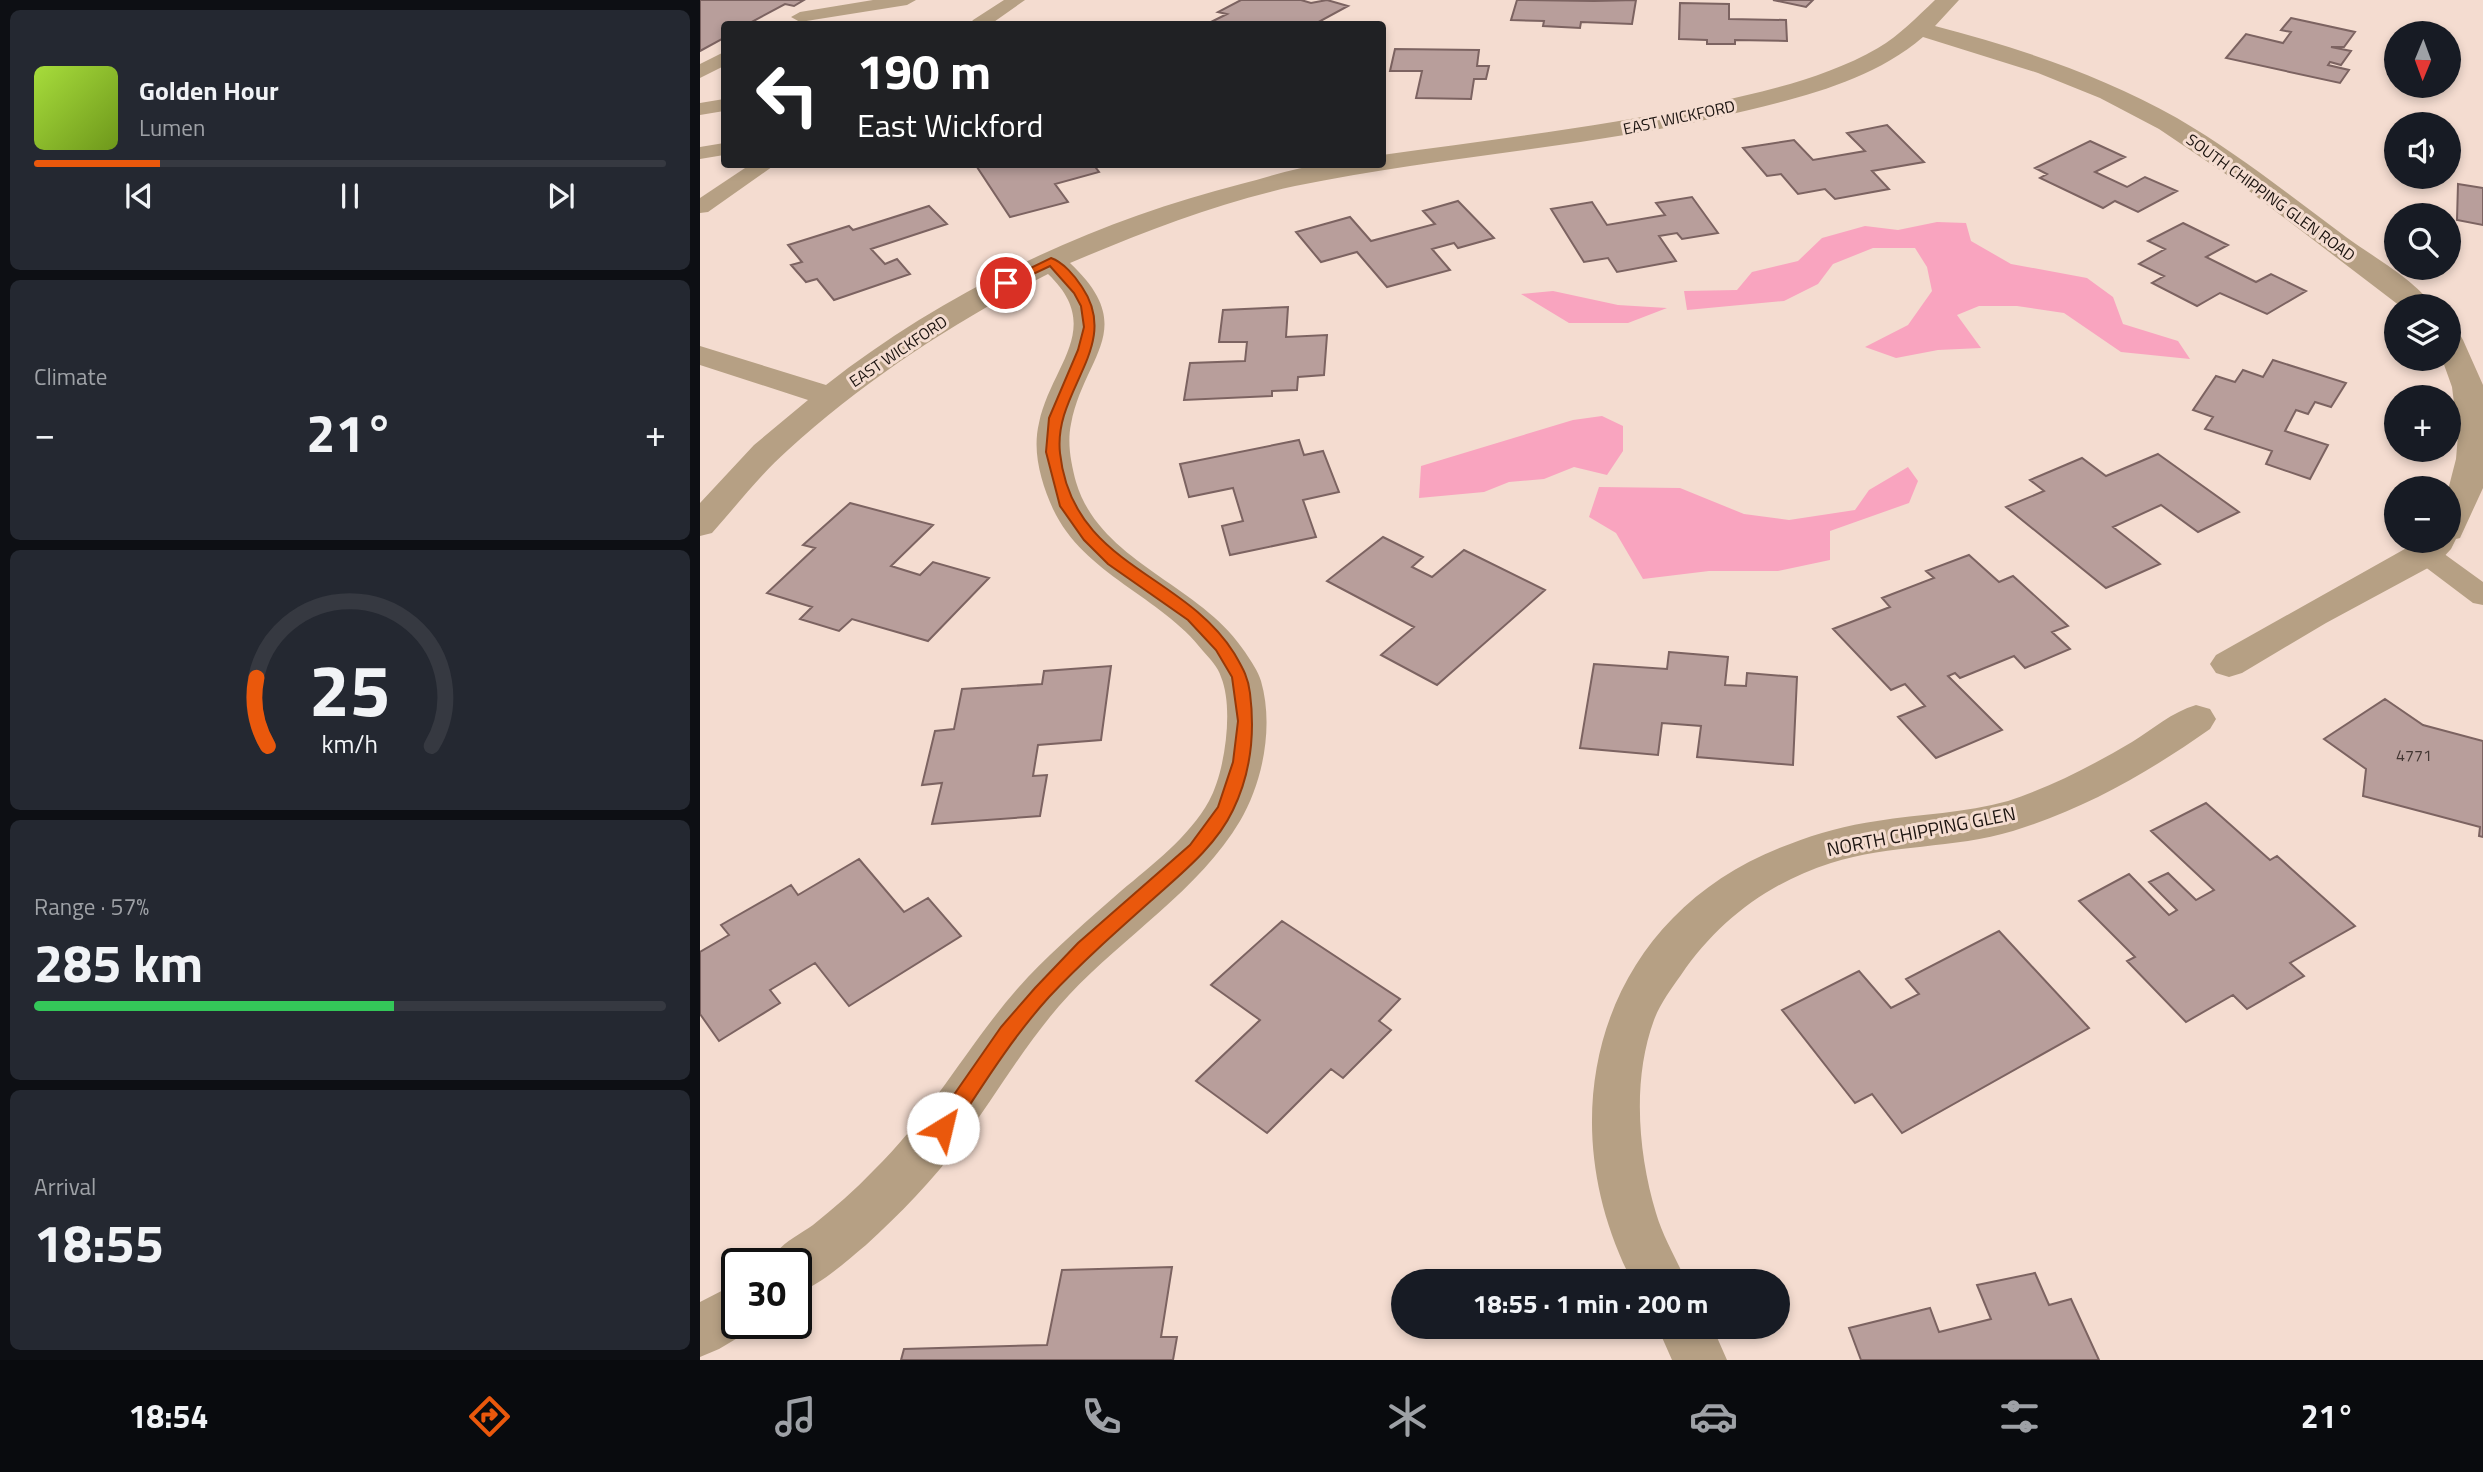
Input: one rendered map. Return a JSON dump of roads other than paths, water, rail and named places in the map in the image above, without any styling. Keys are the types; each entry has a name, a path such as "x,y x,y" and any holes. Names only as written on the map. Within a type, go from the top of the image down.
{"street":[{"name":"EAST WICKFORD","path":"1386,163 1663,122 1774,96 1859,67 1889,51 1918,29 1948,0"},
{"name":"SOUTH CHIPPING GLEN ROAD","path":"1918,29 1969,42 2053,70 2120,99 2167,124 2241,172 2402,294"},
{"name":"EAST WICKFORD","path":"700,525 775,444 831,397 884,358 1006,283 1121,232 1181,211 1289,181 1355,168"},
{"path":"812,1257 840,1236 899,1181 943,1128 1008,1033 1041,993 1085,949 1196,849 1226,809 1241,762 1246,721 1240,677 1221,646 1193,616 1114,560 1089,537 1067,506 1053,452 1056,418 1069,380 1085,350 1090,327 1087,306 1080,293 1072,281 1051,261"},
{"path":"700,355 831,397"},
{"path":"2461,364 2469,384 2477,446 2471,478 2461,506"},
{"path":"2229,664 2417,553"},
{"name":"NORTH CHIPPING GLEN","path":"1654,1269 1639,1238 1623,1186 1617,1123 1619,1068 1631,1020 1657,973 1685,933 1721,897 1768,871 1814,852 1863,839 1984,822 2024,811 2085,785 2162,743 2196,719"},
{"path":"700,1331 721,1319"},
{"path":"1690,1339 1700,1360"}],"lane":[{"path":"793,21 828,0"},
{"path":"793,21 907,0"},
{"path":"984,21 1016,0"},
{"path":"700,109 721,106"},
{"path":"700,153 721,150"},
{"path":"700,207 760,168"},
{"path":"2448,553 2483,596"}]}
